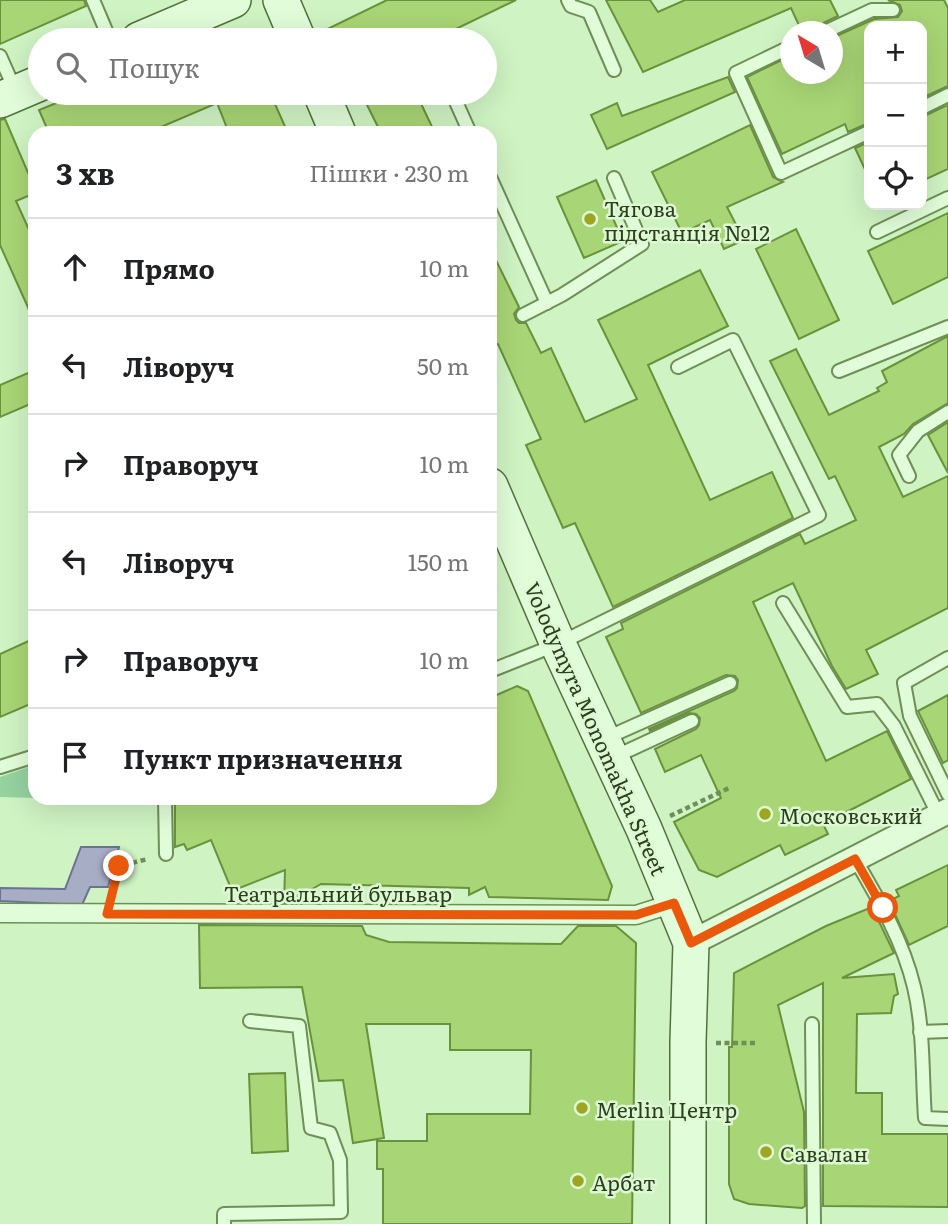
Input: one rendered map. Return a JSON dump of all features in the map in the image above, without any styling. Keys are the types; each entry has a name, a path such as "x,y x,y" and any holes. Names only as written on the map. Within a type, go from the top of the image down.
{"main road":[{"path":"167,28 233,0"},
{"path":"281,0 293,28"},
{"path":"326,105 335,126"},
{"name":"Volodymyra Monomakha Street","path":"497,502 558,644 644,829 691,943 688,1224"}],"street":[{"path":"691,943 855,859 945,807"},
{"name":"Театральний бульвар","path":"0,913 636,915 674,903"}],"lane":[{"path":"93,0 105,28"},
{"path":"568,0 571,6 589,12 614,70"},
{"path":"843,24 872,10 893,10"},
{"path":"780,52 736,73 781,173 864,134"},
{"path":"0,56 19,92"},
{"path":"927,106 948,95"},
{"path":"457,105 467,126"},
{"path":"523,316 642,244 614,178"},
{"path":"497,192 547,303"},
{"path":"877,232 948,198"},
{"path":"839,371 948,327"},
{"path":"497,668 558,644 819,515 733,340 678,367"},
{"path":"909,476 899,455 918,431 948,412"},
{"path":"783,603 846,708 877,704 945,807"},
{"path":"945,807 910,716 904,683 948,658"},
{"path":"608,749 730,683"},
{"path":"608,749 692,721"},
{"path":"0,767 28,758"},
{"path":"165,805 166,854"},
{"path":"855,859 896,935 914,988 925,1118 948,1119"},
{"path":"224,1224 224,1214 341,1212 340,1160 330,1133 311,1128 299,1026 250,1021"},
{"path":"812,1024 814,1224"},
{"path":"919,1027 948,1031"}],"path":[{"path":"644,829 729,788"},
{"path":"107,914 119,866 166,854"},
{"path":"688,1042 757,1043"}],"green space":[{"path":"28,767 28,798 0,797 0,777"}],"water":[{"path":"81,847 119,847 108,887 90,887 82,905 0,901 0,888 65,889"}],"building":[{"path":"0,0 84,0 86,6 36,28 28,28 28,32 0,44"},
{"path":"387,0 516,0 458,28 329,28"},
{"path":"606,0 650,0 658,12 685,0 830,0 838,16 827,21 797,21 791,8 643,72"},
{"path":"888,0 944,0 948,8 948,86 927,96 927,21 870,21 898,17 902,11 900,5"},
{"path":"864,24 864,125 848,132 845,124 782,154 747,77 780,61 780,84 843,84 843,33"},
{"path":"728,77 735,92 607,149 591,115 617,103 622,116"},
{"path":"51,105 212,105 163,126 46,126 39,110"},
{"path":"218,105 275,105 285,126 226,126"},
{"path":"367,105 422,105 432,126 378,126"},
{"path":"948,105 948,169 927,179 927,147 927,115"},
{"path":"5,119 28,173 28,196 16,201 28,228 28,307 0,245 0,120"},
{"path":"750,125 773,177 783,182 727,207 744,240 724,249 710,220 682,233 652,172"},
{"path":"864,144 864,167 855,148"},
{"name":"Тягова пiдстанцiя №12","path":"596,180 623,241 584,258 557,197"},
{"path":"948,213 948,277 893,304 868,251"},
{"path":"796,229 839,320 799,339 756,249"},
{"path":"497,262 519,307 514,314 516,320 526,323 541,353 551,348 585,422 637,399 598,320 700,270 728,326 648,365 710,500 772,472 793,518 613,607 575,523 563,528 526,445 541,439 498,344"},
{"path":"948,336 948,403 913,424 904,434 879,447 903,497 948,476 948,608 866,650 878,674 846,689 832,666 793,583 753,602 826,761 887,731 911,779 823,824 828,834 785,855 780,845 717,877 699,870 674,822 721,798 701,755 665,772 655,749 696,729 700,718 689,713 650,731 649,729 734,691 738,680 735,676 726,675 641,713 606,637 623,629 621,623 800,534 805,544 856,520 835,476 829,479 770,361 796,349 829,415 879,391 877,388 887,382 882,371"},
{"path":"28,373 28,405 0,417 0,385"},
{"path":"948,422 948,473 928,435"},
{"path":"28,641 28,705 0,717 0,654"},
{"path":"517,686 528,691 612,886 608,900 489,897 485,887 469,895 469,888 321,884 284,903 285,870 232,891 211,840 187,850 184,844 175,847 175,805 497,805 497,695"},
{"path":"948,695 948,760 943,763 918,711"},
{"path":"948,865 948,926 909,945 889,901 899,896 896,890"},
{"path":"872,907 894,953 842,978 894,974 898,994 894,996 891,1013 857,1014 856,1093 882,1093 882,1134 948,1134 948,1207 823,1206 823,983 778,1005 804,1112 805,1206 802,1208 749,1204 734,1199 729,1184 729,1047 732,1047 734,973 826,926"},
{"path":"199,925 362,926 366,935 389,942 561,944 578,926 616,926 636,943 632,1224 383,1224 383,1169 377,1169 377,1141 427,1141 427,1114 530,1114 531,1050 450,1050 450,1024 366,1024 384,1138 353,1143 343,1080 319,1081 302,987 200,988"},
{"path":"285,1073 288,1151 252,1153 249,1074"}],"place":[{"name":"Тягова пiдстанцiя №12","path":"590,219"},
{"name":"Московський","path":"765,814"},
{"name":"Merlin Центр","path":"582,1108"},
{"name":"Савалан","path":"766,1152"},
{"name":"Арбат","path":"578,1181"}],"route":[{"path":"119,866 107,914 636,915 674,903 691,943 855,859 883,908"}]}
